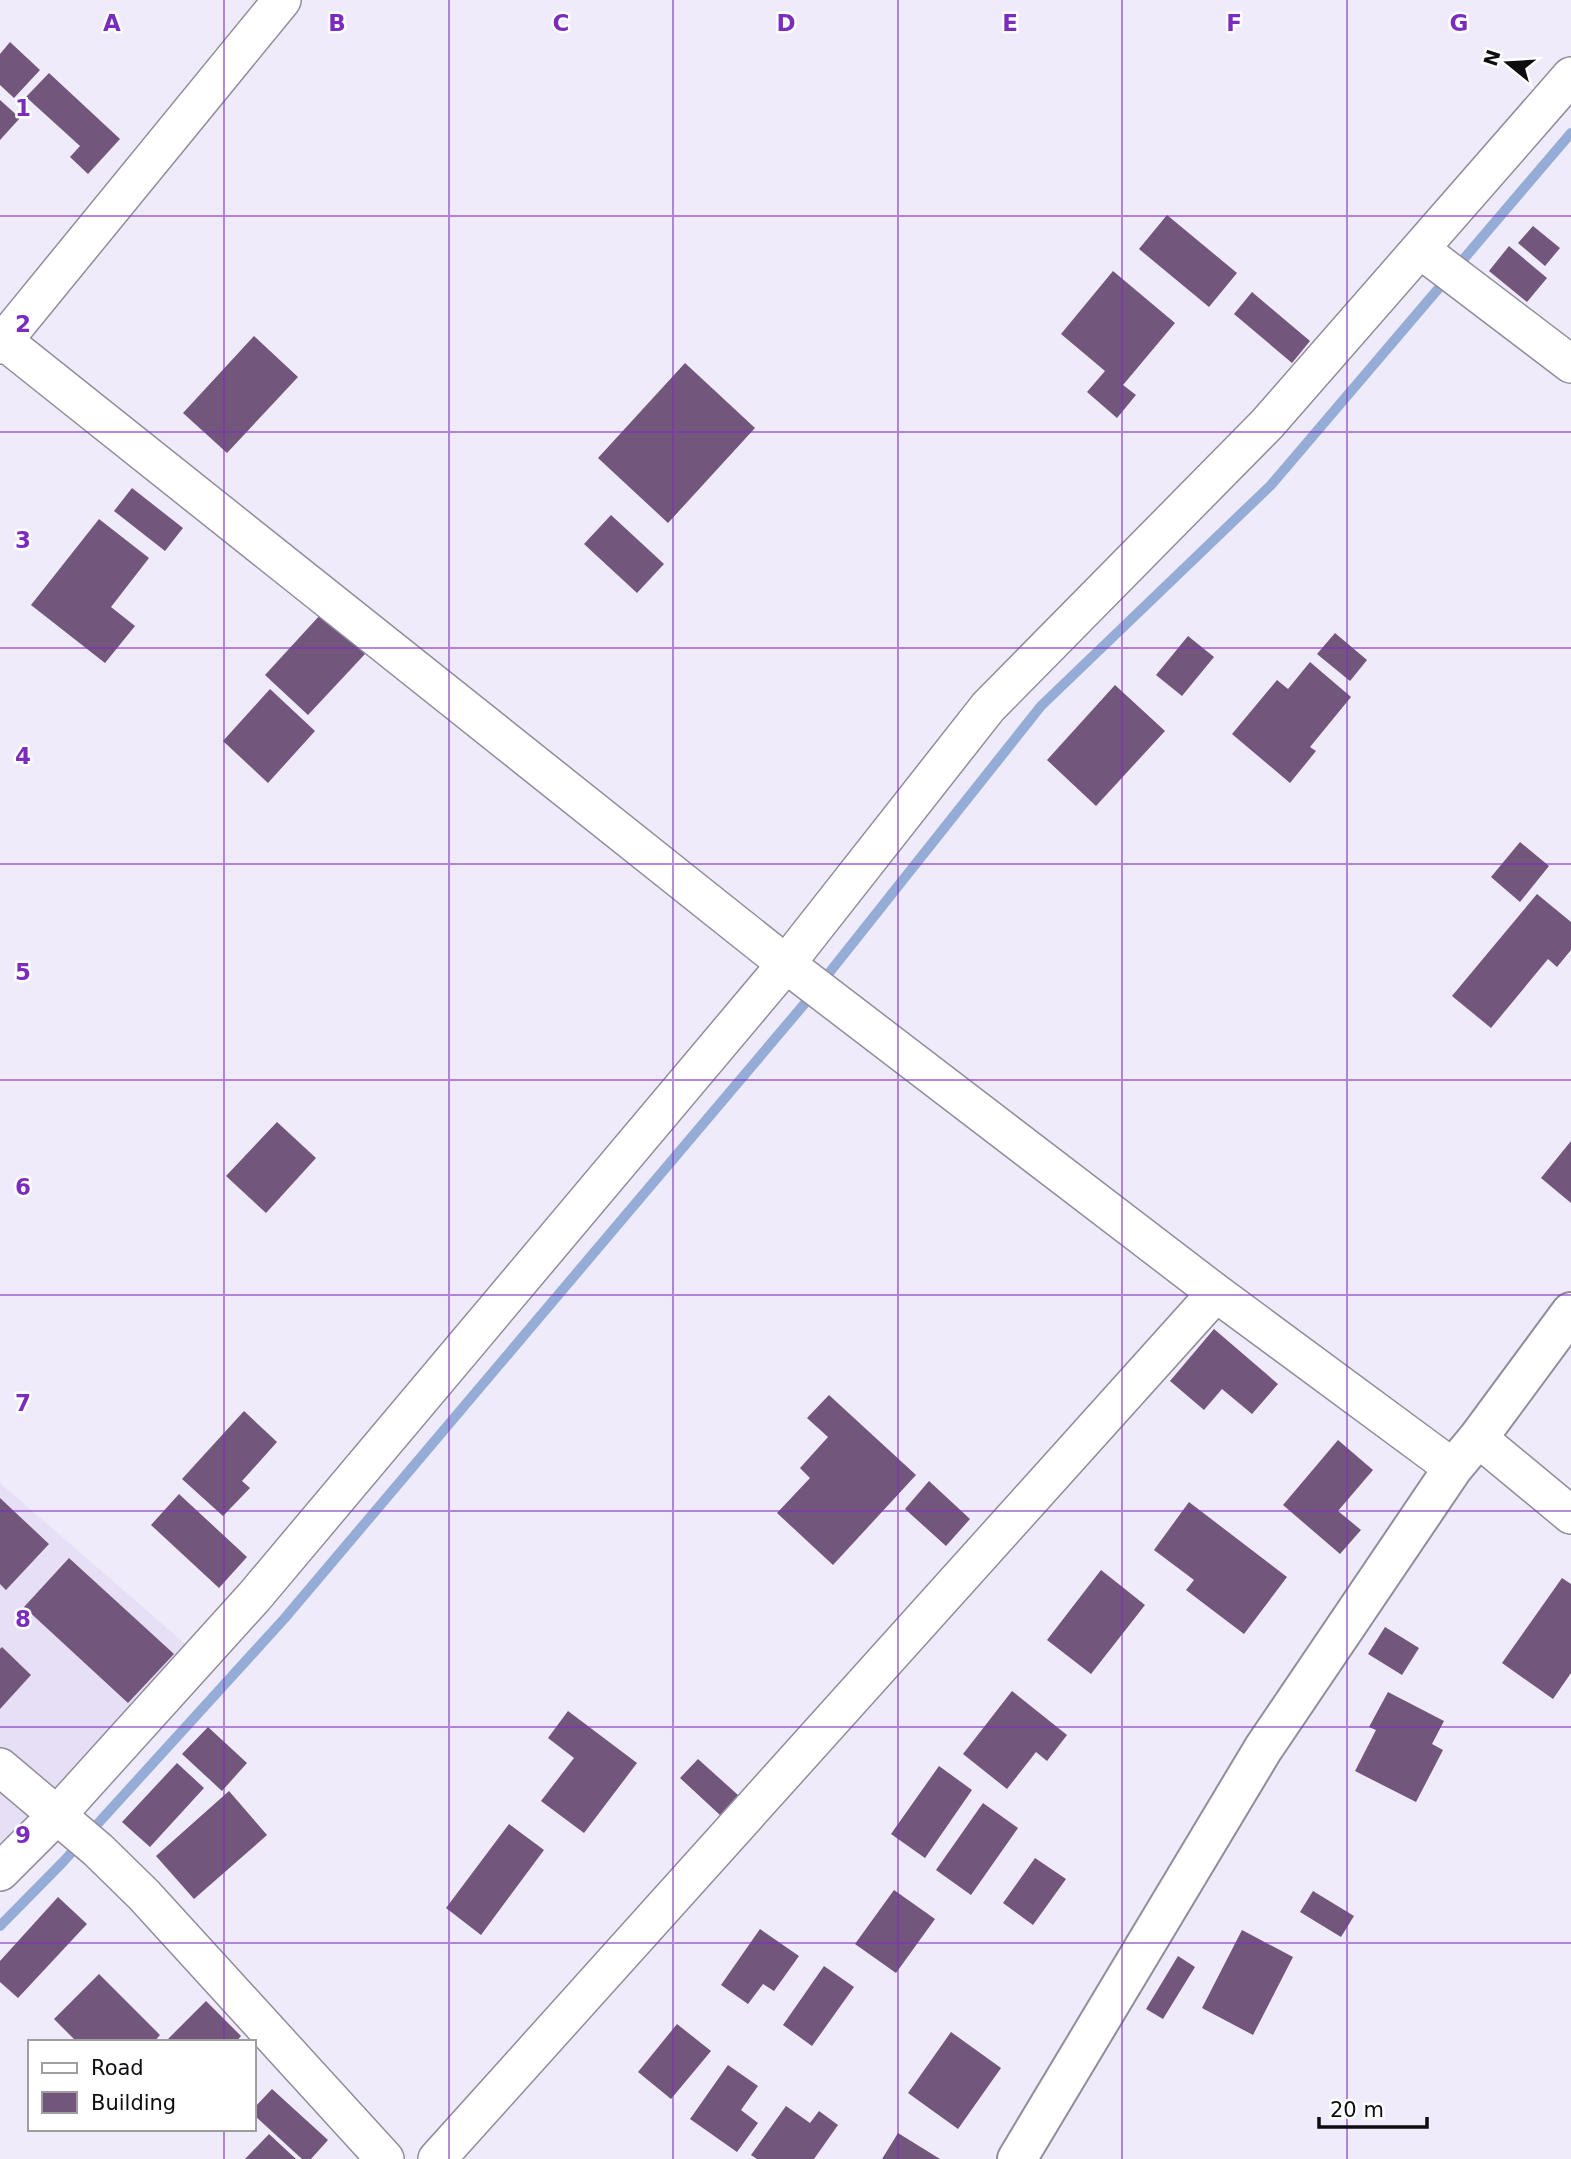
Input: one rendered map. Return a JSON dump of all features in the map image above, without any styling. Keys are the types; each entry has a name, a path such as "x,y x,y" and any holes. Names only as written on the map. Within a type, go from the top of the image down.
{"street":[{"path":"282,0 1,341 786,964 1216,1293 1453,1468"},
{"path":"0,1872 55,1816 254,1597 786,964 988,707 1267,424 1571,76"},
{"path":"1421,250 1571,364"},
{"path":"437,2159 1216,1293"},
{"path":"1017,2159 1263,1749 1453,1468 1571,1312"},
{"path":"1478,1438 1571,1515"},
{"path":"0,1767 98,1850 144,1895 385,2159"}],"shaded area":[{"path":"0,1483 190,1648 57,1798 0,1747"},
{"path":"0,1792 30,1819 0,1850"}],"building":[{"path":"10,42 40,70 14,98 0,85 0,54"},
{"path":"49,73 120,139 88,174 70,157 80,146 26,97"},
{"path":"0,100 20,118 0,140"},
{"path":"1167,215 1237,273 1209,307 1139,249"},
{"path":"1533,226 1560,248 1545,266 1518,243"},
{"path":"1509,246 1547,278 1527,302 1489,271"},
{"path":"1113,271 1175,323 1123,385 1136,395 1117,418 1087,392 1105,371 1061,334"},
{"path":"1252,292 1310,341 1292,363 1234,314"},
{"path":"254,336 298,377 227,453 183,413"},
{"path":"685,363 755,428 668,523 598,458"},
{"path":"132,488 183,528 165,551 114,511"},
{"path":"611,515 664,564 637,593 584,544"},
{"path":"99,519 149,558 111,607 135,626 105,663 31,605"},
{"path":"321,614 365,654 308,715 265,675"},
{"path":"1335,633 1367,660 1350,681 1317,654"},
{"path":"1188,636 1214,657 1182,696 1156,675"},
{"path":"1310,662 1351,697 1310,747 1316,751 1290,783 1232,734 1277,680 1288,689"},
{"path":"1115,685 1165,731 1096,806 1047,760"},
{"path":"270,689 315,731 268,783 223,741"},
{"path":"1520,842 1549,866 1520,902 1491,877"},
{"path":"1537,894 1571,922 1571,950 1557,967 1548,959 1491,1028 1452,996"},
{"path":"277,1122 316,1158 266,1213 226,1176"},
{"path":"1571,1141 1571,1203 1541,1178"},
{"path":"1214,1329 1278,1384 1252,1414 1222,1389 1204,1410 1170,1381"},
{"path":"829,1395 916,1475 833,1565 777,1513 810,1478 800,1468 828,1437 807,1418"},
{"path":"244,1411 277,1442 242,1481 250,1488 223,1516 182,1479"},
{"path":"1338,1440 1373,1470 1338,1511 1361,1530 1340,1554 1283,1505"},
{"path":"929,1481 970,1519 946,1546 905,1509"},
{"path":"179,1494 247,1557 219,1588 151,1525"},
{"path":"0,1498 49,1544 6,1590 0,1584"},
{"path":"1189,1502 1287,1577 1244,1634 1186,1590 1194,1580 1154,1550"},
{"path":"69,1558 174,1654 128,1703 24,1607"},
{"path":"1101,1570 1145,1605 1091,1674 1047,1640"},
{"path":"1562,1578 1571,1584 1571,1673 1553,1699 1502,1663"},
{"path":"1385,1627 1419,1648 1402,1675 1368,1654"},
{"path":"2,1647 31,1675 0,1709 0,1649"},
{"path":"1012,1691 1067,1735 1047,1761 1036,1752 1007,1789 963,1754"},
{"path":"1388,1692 1444,1721 1432,1744 1443,1750 1416,1802 1355,1771 1376,1730 1369,1727"},
{"path":"568,1711 637,1763 584,1833 541,1801 574,1758 548,1738"},
{"path":"208,1727 247,1763 222,1791 182,1754"},
{"path":"698,1759 738,1795 720,1815 680,1778"},
{"path":"177,1763 204,1788 150,1847 122,1822"},
{"path":"939,1766 972,1790 925,1858 891,1834"},
{"path":"229,1791 267,1835 194,1899 156,1856"},
{"path":"983,1803 1018,1828 971,1895 936,1870"},
{"path":"509,1824 544,1850 481,1935 446,1908"},
{"path":"1035,1858 1066,1879 1033,1925 1003,1903"},
{"path":"894,1890 935,1919 896,1973 855,1944"},
{"path":"1313,1891 1354,1916 1341,1937 1300,1912"},
{"path":"58,1897 87,1924 18,1998 0,1982 0,1961"},
{"path":"760,1929 799,1956 774,1991 763,1984 748,2004 721,1985"},
{"path":"1242,1930 1293,1957 1253,2035 1202,2008"},
{"path":"1178,1956 1195,1967 1163,2019 1146,2009"},
{"path":"824,1966 854,1987 812,2046 783,2025"},
{"path":"99,1974 160,2035 156,2040 75,2040 54,2019"},
{"path":"206,2001 241,2036 238,2040 167,2040"},
{"path":"677,2024 711,2051 671,2099 638,2072"},
{"path":"951,2032 1001,2068 958,2129 908,2093"},
{"path":"728,2065 758,2086 741,2110 758,2123 737,2152 690,2119"},
{"path":"272,2089 328,2140 311,2159 302,2159 256,2117 256,2106"},
{"path":"786,2106 810,2123 819,2111 838,2125 814,2159 757,2159 751,2155"},
{"path":"898,2133 940,2159 882,2159"},
{"path":"269,2134 296,2159 245,2159"}],"waterway":[{"path":"0,1926 62,1863 284,1619 806,1002 1041,706 1271,485 1571,133"}]}
